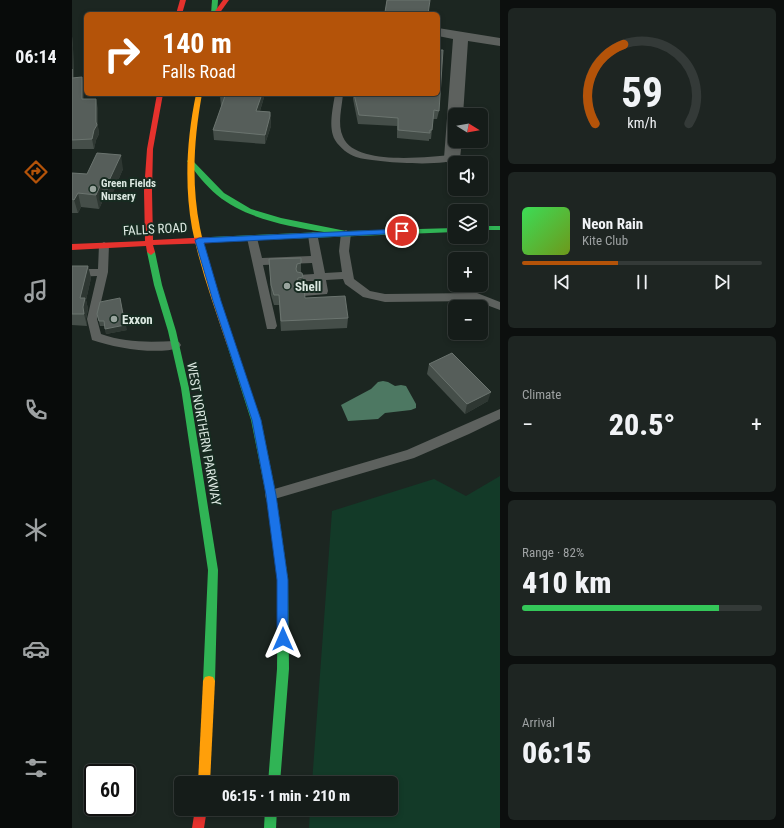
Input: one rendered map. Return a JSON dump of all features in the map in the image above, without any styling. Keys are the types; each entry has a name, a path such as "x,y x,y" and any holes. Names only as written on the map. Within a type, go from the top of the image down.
{"main road":[{"path":"180,12 183,0"},
{"path":"215,0 215,12"},
{"path":"217,12 226,0"},
{"name":"WEST NORTHERN PARKWAY","path":"160,96 150,149 148,191 149,242 158,285 175,345 185,388 213,570 205,776"},
{"path":"199,96 194,118 190,161 193,210 199,240 217,301 256,420 271,495 283,580 283,669 275,776"},
{"path":"190,161 225,197 252,210 283,220 346,233"},
{"path":"488,228 500,228"},
{"name":"FALLS ROAD","path":"72,246 346,233 448,230"},
{"path":"198,828 200,816"},
{"path":"270,828 271,816"}],"street":[{"path":"440,32 461,34 500,42"},
{"path":"452,156 461,34"}],"lane":[{"path":"339,96 336,125 339,140 346,148 365,156 386,160 448,158"},
{"path":"346,233 344,251 349,280 367,294 385,298 477,297 500,306"},
{"path":"303,292 323,291 316,259 313,235"},
{"path":"252,238 257,262 266,280 271,326"},
{"path":"104,245 103,272 92,319 96,336 113,342 153,346 175,345"},
{"path":"257,262 316,259"},
{"path":"72,273 103,272"},
{"path":"302,278 348,275"},
{"path":"271,495 410,454 466,431 500,414"}],"shaded area":[{"path":"383,381 395,386 406,386 416,404 416,408 385,413 378,419 348,421 341,405 371,389 378,382"},
{"path":"500,476 500,828 309,828 310,816 398,816 398,776 313,776 332,511 434,479 466,496"}],"building":[{"path":"387,0 430,0 428,12 385,12"},
{"path":"440,50 443,50 440,96"},
{"path":"82,77 82,99 96,99 97,125 92,139 72,140 72,78"},
{"path":"225,96 261,96 256,111 270,112 265,135 213,130"},
{"path":"354,96 440,96 439,111 434,110 432,130 430,130 430,133 398,130 398,118 359,115"},
{"path":"97,153 121,155 107,185 101,184 96,195 78,193 74,200 72,199 72,173 87,174"},
{"path":"301,258 301,263 297,264 296,269 297,272 302,273 303,277 298,278 297,283 299,287 304,288 305,298 345,296 348,318 281,321 279,295 274,295 271,285 269,259"},
{"path":"72,266 88,266 80,298 85,298 83,307 84,314 72,314"},
{"name":"Exxon","path":"120,298 125,325 105,329 104,321 99,321 97,314 100,302"},
{"path":"452,353 491,392 467,404 429,364"}],"traffic: fast":[{"path":"214,12 215,0"},
{"path":"190,161 221,195 234,204 281,221 346,233"},
{"path":"488,228 500,228"},
{"path":"211,240 346,233 448,230"},
{"path":"151,252 158,285 172,331 185,388 213,570 209,681"},
{"path":"231,345 256,420 271,495 283,580 283,669 275,776"},
{"path":"270,828 271,816"}],"traffic: slow":[{"path":"199,96 191,151 191,194 195,226 214,295 231,345"},
{"path":"204,776 209,681"}],"traffic: jam":[{"path":"180,12 183,0"},
{"path":"217,12 226,0"},
{"path":"151,252 149,242 148,191 150,149 160,96"},
{"path":"72,247 211,240"},
{"path":"198,828 200,816"}],"place":[{"name":"Green Fields Nursery","path":"93,189"},
{"name":"Shell","path":"287,286"},
{"name":"Exxon","path":"114,319"}],"route":[{"path":"283,639 283,580 271,495 256,420 217,301 199,240 402,231"}]}
